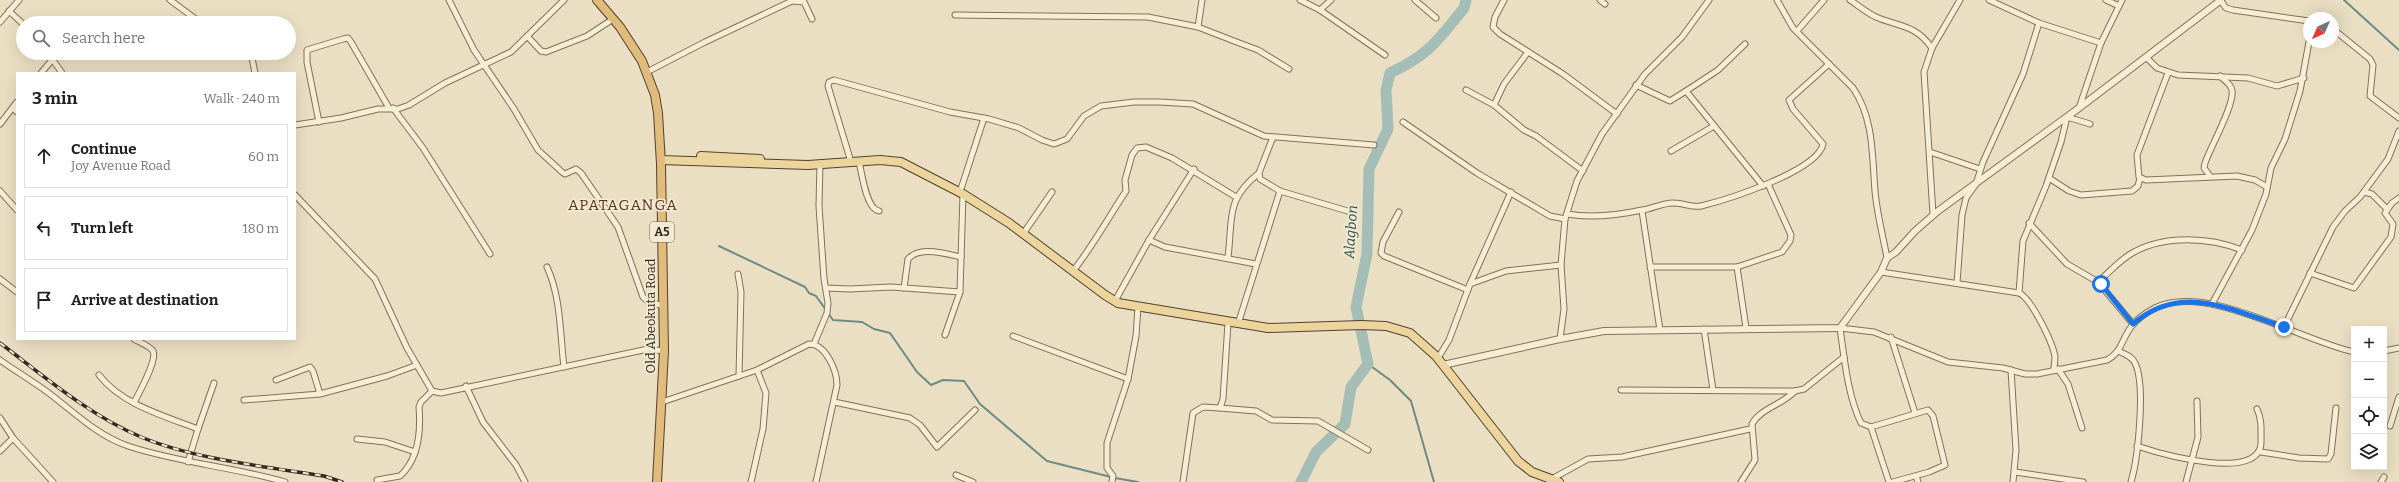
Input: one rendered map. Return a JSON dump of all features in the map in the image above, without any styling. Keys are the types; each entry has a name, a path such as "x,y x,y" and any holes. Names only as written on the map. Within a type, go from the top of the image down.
{"highway":[{"name":"Old Abeokuta Road","path":"597,0 633,44 647,72 655,95 661,157 664,306 664,352 657,482"}],"main road":[{"path":"661,157 808,165 819,163 901,162 962,193 1023,234 1115,301 1138,307 1228,323 1268,328 1361,325 1386,326 1410,333 1440,362 1508,450 1532,472 1549,481 1559,482"}],"street":[{"path":"0,22 18,0"},
{"path":"170,0 192,16"},
{"path":"449,0 466,36 486,65 538,150 565,174 576,169 596,192 621,234 644,296 649,302 664,306"},
{"path":"296,125 409,105 446,83 511,52 564,0"},
{"path":"1198,27 1202,0"},
{"path":"1300,0 1320,10 1385,55"},
{"path":"1320,10 1331,0"},
{"path":"1415,0 1436,18"},
{"path":"1504,0 1495,17 1493,27 1500,34 1593,95 1616,114"},
{"path":"1600,0 1605,4"},
{"path":"1699,0 1703,5"},
{"path":"1560,338 1564,309 1561,266 1566,217 1583,171 1602,134 1636,85 1682,37 1703,5 1709,0"},
{"path":"1777,0 1786,19 1852,88 1860,99 1867,117 1872,137 1875,192 1887,258"},
{"path":"1797,31 1824,0"},
{"path":"1850,0 1875,17 1911,29 1925,39 1932,48"},
{"path":"1934,214 1924,80 1926,62 1932,48 1960,0"},
{"path":"1988,0 2039,23 2101,43"},
{"path":"2106,0 2119,6"},
{"path":"2079,108 2101,43 2122,0"},
{"path":"1893,482 1939,468 1946,463 1932,412 1928,410 1915,413 1871,427 1865,426 1859,418 1844,357 1840,328 1881,272 1887,258 1896,252 1934,214 2067,117 2221,0 2226,8 2303,21"},
{"path":"647,72 705,42 792,1 804,2 812,19"},
{"path":"10,11 16,17"},
{"path":"955,15 1148,17 1198,27 1253,48 1289,69"},
{"path":"527,36 541,51 546,52 587,36 613,19"},
{"path":"1957,283 1962,215 1966,198 1976,184 1980,169 2023,74 2039,23"},
{"path":"2339,34 2370,60 2373,65 2370,96 2399,118"},
{"path":"319,122 306,62 307,50 343,38 348,38 391,108 423,148 490,254"},
{"path":"1636,85 1670,101 1718,70 1745,44"},
{"path":"2212,304 2252,230 2272,168 2285,139 2304,78 2308,48"},
{"path":"1494,105 1504,84 1528,52"},
{"path":"2146,57 2153,65 2168,73 2201,77 2220,76 2248,78 2277,86 2304,78"},
{"path":"42,72 52,60 61,72"},
{"path":"252,60 255,72"},
{"path":"1403,122 1477,173 1550,216 1566,217 1642,210 1674,203 1700,206 1766,185 1787,176 1803,165 1822,147 1818,137 1793,109 1789,100 1829,64"},
{"path":"2168,73 2137,155 2137,174 2140,178 2146,180 2210,176 2247,177 2267,187"},
{"path":"2210,176 2204,168 2204,163 2226,115 2232,91 2230,85 2220,76"},
{"path":"879,211 872,207 868,200 828,86 829,82 834,80 950,112 984,118 1019,128 1042,140 1054,144 1067,139 1080,120 1101,106 1134,102 1182,102 1228,119 1264,136 1374,145"},
{"path":"1466,90 1494,105 1524,130 1583,171"},
{"path":"1650,267 1737,267 1782,252 1790,241 1789,227 1766,185 1714,126 1686,91"},
{"path":"0,124 16,104"},
{"path":"13,108 16,111"},
{"path":"2067,117 2090,124"},
{"path":"2019,293 2020,255 2029,223 2049,178 2061,142 2067,117"},
{"path":"945,335 960,292 962,193 984,118"},
{"path":"1671,151 1714,126"},
{"path":"2284,327 2333,227 2364,192 2388,159 2399,132"},
{"path":"1273,137 1260,173 1260,179 1280,191 1351,212"},
{"path":"1073,271 1092,247 1107,218 1126,191 1125,180 1132,155 1138,148 1146,147 1194,169 1236,197"},
{"path":"1930,152 1980,169"},
{"path":"814,344 827,313 828,303 819,206 819,163"},
{"path":"1115,301 1149,240 1194,169"},
{"path":"1228,257 1232,226 1230,214 1236,197 1260,173"},
{"path":"2049,178 2069,191 2081,195 2132,191 2138,186 2140,178"},
{"path":"0,191 16,208"},
{"path":"1238,324 1280,191"},
{"path":"1023,234 1052,192"},
{"path":"1440,362 1470,284 1511,192"},
{"path":"2364,192 2372,194 2387,209"},
{"path":"296,196 375,279 417,365 432,391 441,393 466,386 648,349 664,352"},
{"path":"2310,273 2354,288 2372,265 2394,230 2393,224 2386,216 2387,209 2399,198"},
{"path":"1642,210 1660,330"},
{"path":"1399,212 1383,242 1381,253 1384,256 1468,290"},
{"path":"2029,223 2067,264 2098,282 2133,324"},
{"path":"1149,240 1165,247 1228,257 1256,264"},
{"path":"2098,282 2129,255 2154,243 2211,241 2224,243 2242,250"},
{"path":"904,288 908,259 911,255 931,252 961,257"},
{"path":"1470,284 1506,271 1561,266"},
{"path":"547,267 552,278 558,309 564,367"},
{"path":"1737,267 1746,328"},
{"path":"1881,272 1957,283 2024,295 2036,311 2055,356 2056,369 2068,384 2082,428"},
{"path":"738,274 741,292 739,376"},
{"path":"0,279 16,291"},
{"path":"826,288 904,288 960,292"},
{"path":"1440,362 1560,338 1604,331 1840,328 1874,332 1891,337 1948,362 2011,370 2025,374 2037,374 2107,360 2114,356 2118,351 2133,324 2156,308 2174,302 2189,300 2212,304 2284,327 2327,344 2351,351"},
{"path":"1112,482 1113,476 1107,468 1107,443 1128,379 1136,336 1138,307"},
{"path":"1220,408 1223,399 1228,323"},
{"path":"1704,329 1713,390"},
{"path":"1013,336 1128,379"},
{"path":"1891,337 1915,413"},
{"path":"134,403 152,364 154,354 151,348 136,340"},
{"path":"662,402 757,370 809,344 814,344 822,351 837,374 834,402 816,482"},
{"path":"2387,350 2399,348"},
{"path":"2118,351 2132,358 2137,368 2141,409 2131,482"},
{"path":"1620,390 1795,391 1804,389 1844,357"},
{"path":"0,360 51,394 95,430 128,446 188,462 256,474 285,482"},
{"path":"244,400 320,394 387,376 417,365"},
{"path":"276,380 310,367 313,370 320,394"},
{"path":"751,482 763,429 766,393 757,370"},
{"path":"2011,370 2016,450 2013,482"},
{"path":"99,375 110,388 134,403 198,429"},
{"path":"188,462 214,383"},
{"path":"466,386 483,422 516,465 525,482"},
{"path":"377,480 400,476 415,452 420,423 419,407 421,402 432,391"},
{"path":"1741,482 1755,460 1750,429 1752,424 1760,414 1786,400 1795,391"},
{"path":"2390,426 2399,397"},
{"path":"2186,482 2198,437 2197,401"},
{"path":"834,402 910,418 920,425 937,447 975,410"},
{"path":"1184,482 1193,413 1203,407 1256,411 1272,420 1318,421 1368,450"},
{"path":"2261,452 2299,458 2328,459 2331,454 2336,408"},
{"path":"2137,446 2191,465 2216,469 2242,468 2252,464 2261,452 2261,417 2257,409"},
{"path":"0,418 13,438 53,482"},
{"path":"1871,427 1889,482"},
{"path":"1549,481 1588,459 1622,457 1750,429"},
{"path":"0,451 13,438"},
{"path":"357,439 385,442 415,452"},
{"path":"2015,472 2083,482"},
{"path":"956,475 973,482"},
{"path":"1916,476 1918,482"}],"waterway":[{"name":"Alagbon","path":"1301,482 1316,452 1345,424 1351,387 1368,364 1356,307 1367,254 1369,169 1388,129 1386,90 1390,73 1414,60 1432,46 1464,8 1466,0"},
{"path":"2344,0 2399,50"},
{"path":"719,246 805,287 809,293 816,296 833,320 862,322 874,329 890,333 917,372 931,385 943,380 964,381 980,404 1047,461 1111,477"},
{"path":"1368,364 1390,380 1411,401 1434,482"},
{"path":"1115,478 1138,482"}],"railway":[{"path":"0,343 85,407 141,437 161,445 207,457 324,476 342,482"}],"district":[{"name":"APATAGANGA","path":"623,205"}],"route":[{"path":"2101,284 2133,324 2139,318 2156,308 2174,302 2189,300 2212,304 2284,327"}]}
